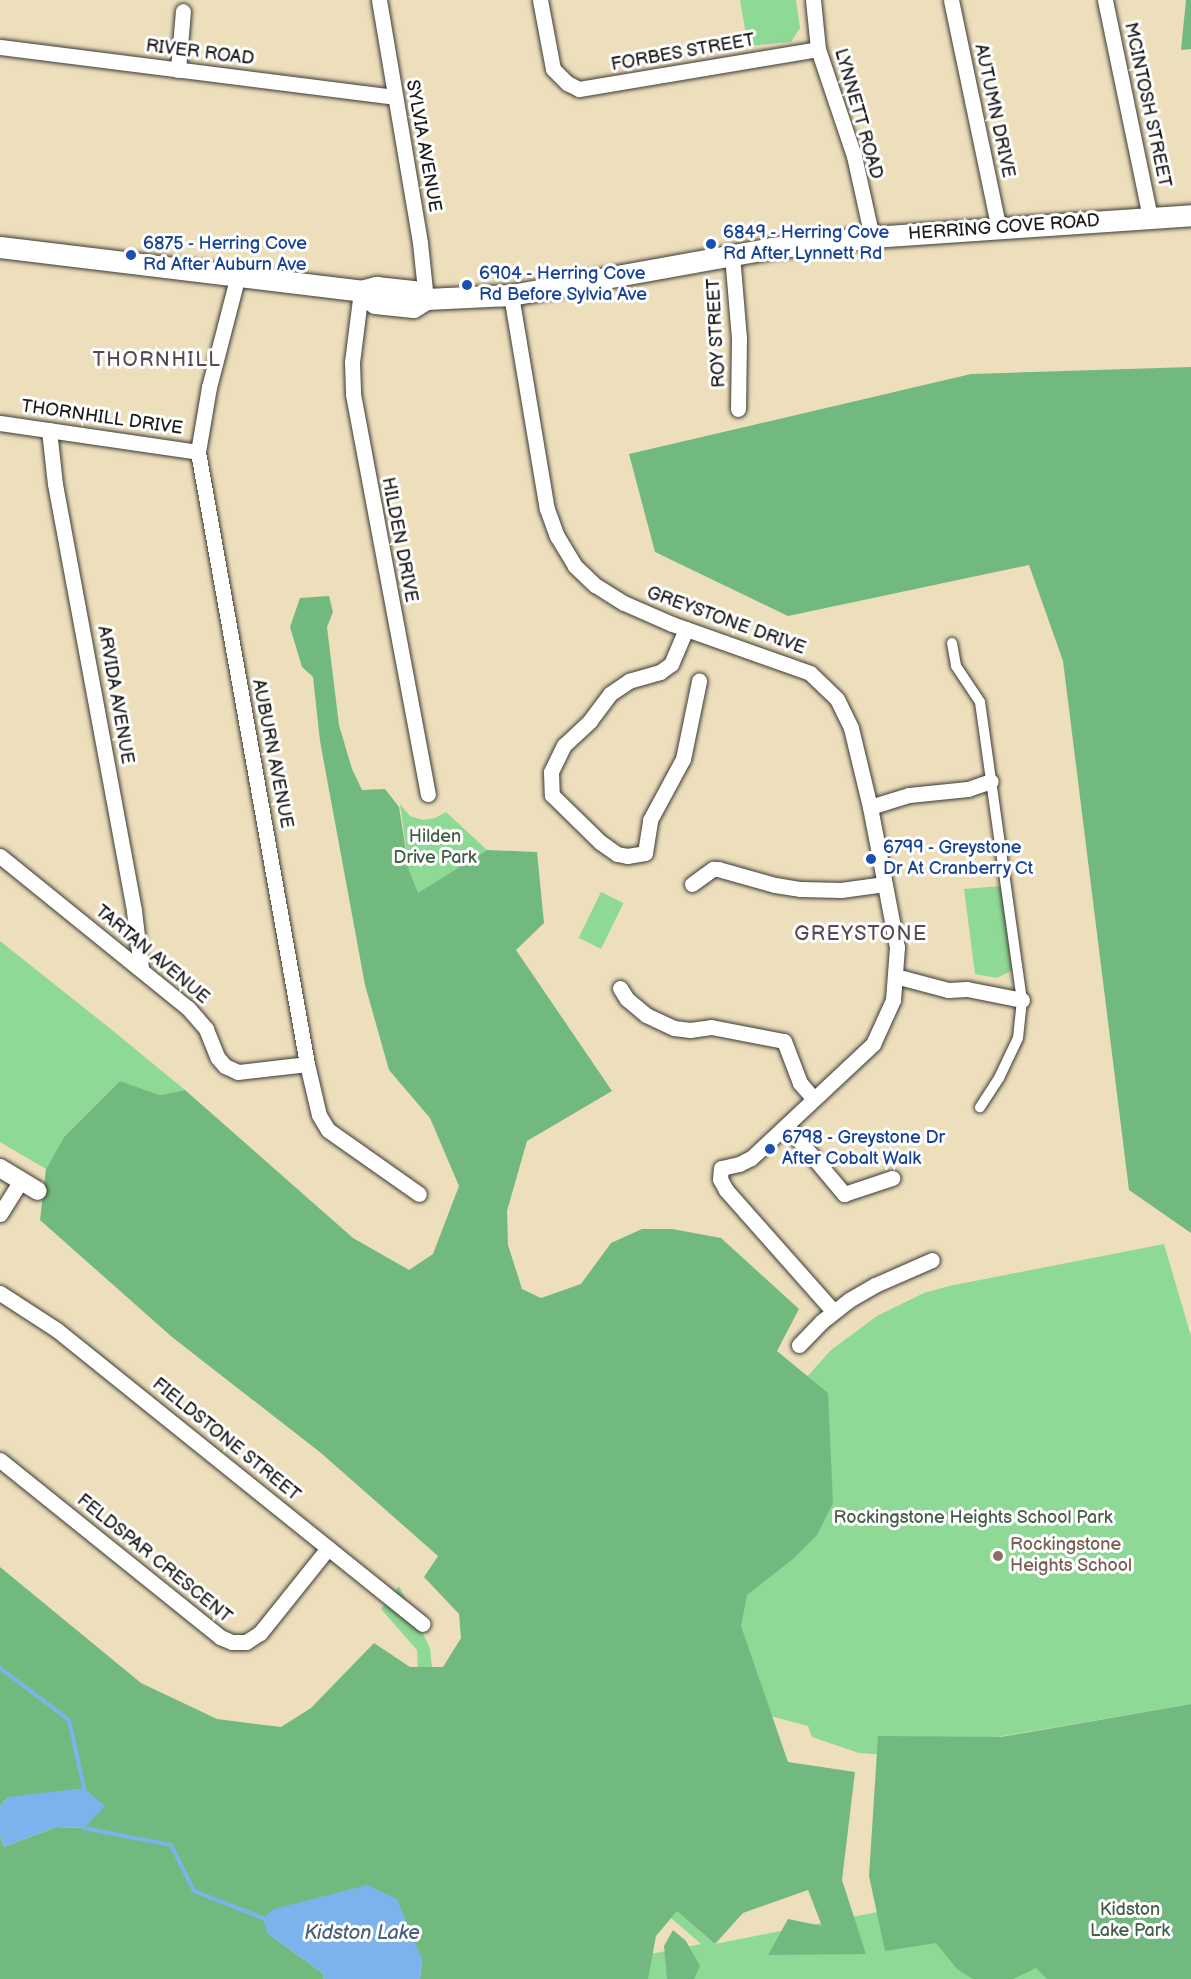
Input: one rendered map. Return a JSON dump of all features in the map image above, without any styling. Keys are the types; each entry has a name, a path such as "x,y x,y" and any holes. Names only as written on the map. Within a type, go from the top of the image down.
{"main road":[{"name":"HERRING COVE ROAD","path":"0,247 361,291 375,303 412,307 426,299 511,295 771,248 872,237 1191,215"}],"street":[{"name":"SYLVIA AVENUE","path":"379,0 420,243 426,299"},
{"name":"FORBES STREET","path":"540,0 551,64 558,76 572,86 588,88 818,49"},
{"name":"LYNNETT ROAD","path":"813,0 818,49 854,156 872,237"},
{"name":"AUTUMN DRIVE","path":"951,0 999,229"},
{"name":"MCINTOSH STREET","path":"1105,0 1150,218"},
{"path":"178,70 183,11"},
{"name":"RIVER ROAD","path":"0,47 395,97"},
{"name":"ROY STREET","path":"732,255 739,338 738,409"},
{"name":"AUBURN AVENUE","path":"238,275 209,387 198,452 307,1064 319,1114 328,1130 419,1194"},
{"name":"HILDEN DRIVE","path":"361,291 352,362 352,394 428,794"},
{"name":"GREYSTONE DRIVE","path":"511,295 547,509 562,547 580,571 606,594 687,629 810,673 827,688 849,722 870,807 897,947 893,1000 873,1044 751,1158 739,1164 721,1168 720,1179 729,1194 833,1311"},
{"name":"THORNHILL DRIVE","path":"0,423 198,452"},
{"name":"ARVIDA AVENUE","path":"49,430 56,484 132,900 141,968"},
{"path":"687,629 671,664 660,672 629,681 610,694 587,724 564,745 551,772 552,795 600,842 618,854 627,856 645,853 650,820 683,759 699,681"},
{"path":"952,643 956,666 980,702 1022,1000 1018,1038 999,1078 980,1107"},
{"path":"870,807 909,795 968,789 991,781"},
{"name":"TARTAN AVENUE","path":"0,856 141,968 197,1018 210,1036 218,1058 229,1069 238,1072 307,1064"},
{"path":"692,884 713,869 718,869 768,883 801,889 841,890 885,884"},
{"path":"895,976 948,990 967,989 1022,1000"},
{"path":"620,988 627,999 646,1015 674,1028 690,1030 711,1027 784,1041 800,1083 814,1099"},
{"path":"787,1126 844,1194 892,1178"},
{"path":"0,1168 39,1191"},
{"path":"0,1214 21,1181"},
{"path":"799,1345 833,1311 875,1285 932,1260"},
{"name":"FIELDSTONE STREET","path":"0,1293 57,1330 423,1624"},
{"name":"FELDSPAR CRESCENT","path":"0,1460 220,1637 232,1642 246,1642 260,1633 328,1548"}],"green space":[{"path":"740,0 796,0 800,28 791,42 748,46"},
{"path":"1186,0 1191,0 1191,49 1181,50"},
{"path":"1191,367 1191,1233 1129,1190 1063,661 1029,565 788,616 655,552 629,454 971,374"},
{"path":"329,596 333,612 327,627 339,725 352,769 362,790 385,789 399,807 409,870 418,893 487,850 537,852 544,923 516,950 612,1091 527,1141 507,1211 508,1245 522,1289 541,1298 581,1284 611,1243 642,1229 672,1229 721,1238 799,1309 777,1351 828,1393 833,1503 817,1535 793,1559 747,1595 741,1626 788,1762 855,1772 842,1880 866,1954 768,1955 788,1919 822,1926 808,1890 743,1913 715,1944 677,1911 656,1936 648,1979 420,1979 422,1959 267,1933 324,1974 323,1979 0,1979 0,1836 4,1847 56,1827 84,1828 8,1797 0,1806 0,1567 141,1683 217,1719 281,1727 311,1708 374,1643 410,1667 443,1667 461,1638 459,1614 424,1577 438,1556 321,1453 172,1337 40,1220 46,1169 64,1137 120,1081 160,1095 185,1090 353,1238 409,1270 433,1254 459,1186 430,1118 389,1070 365,985 320,741 313,677 302,667 290,627 300,598"},
{"name":"Hilden Drive Park","path":"400,804 410,816 423,820 435,818 446,812 487,850 418,894 409,870"},
{"path":"1002,886 1013,970 997,978 975,974 964,889"},
{"path":"601,892 623,903 601,949 579,938"},
{"path":"0,941 185,1090 160,1095 120,1081 64,1137 46,1169 0,1142"},
{"name":"Rockingstone Heights School Park","path":"1164,1244 1191,1336 1191,1704 998,1737 910,1757 859,1753 812,1737 808,1726 770,1716 717,1696 797,1388 831,1350 877,1316 924,1293 949,1286"},
{"name":"Kidston Lake Park","path":"399,1586 430,1648 435,1698 715,1944 1191,1850 1191,1979 525,1979 701,1944 409,1691 418,1676 417,1650 381,1609"},
{"path":"1191,1704 1191,1979 1047,1979 1036,1968 1013,1979 973,1979 957,1969 936,1943 885,1951 869,1876 878,1736 1001,1737"},
{"path":"673,1930 686,1941 700,1966 694,1979 667,1979 664,1946"}],"water":[{"path":"84,1788 105,1806 84,1828 56,1827 4,1847 0,1836 0,1806 8,1797"},
{"name":"Kidston Lake","path":"367,1885 397,1899 422,1959 420,1979 323,1979 324,1974 267,1933 263,1918 274,1909"}],"waterway":[{"path":"0,1668 69,1720 84,1788"},
{"path":"84,1828 171,1845 194,1891 263,1918"}],"place":[{"name":"6849 - Herring Cove Rd After Lynnett Rd","path":"711,244"},
{"name":"6875 - Herring Cove Rd After Auburn Ave","path":"131,255"},
{"name":"6904 - Herring Cove Rd Before Sylvia Ave","path":"467,285"},
{"name":"6799 - Greystone Dr At Cranberry Ct","path":"871,859"},
{"name":"6798 - Greystone Dr After Cobalt Walk","path":"770,1149"},
{"name":"Rockingstone Heights School","path":"998,1556"}],"district":[{"name":"THORNHILL","path":"157,360"},
{"name":"GREYSTONE","path":"861,934"}]}
